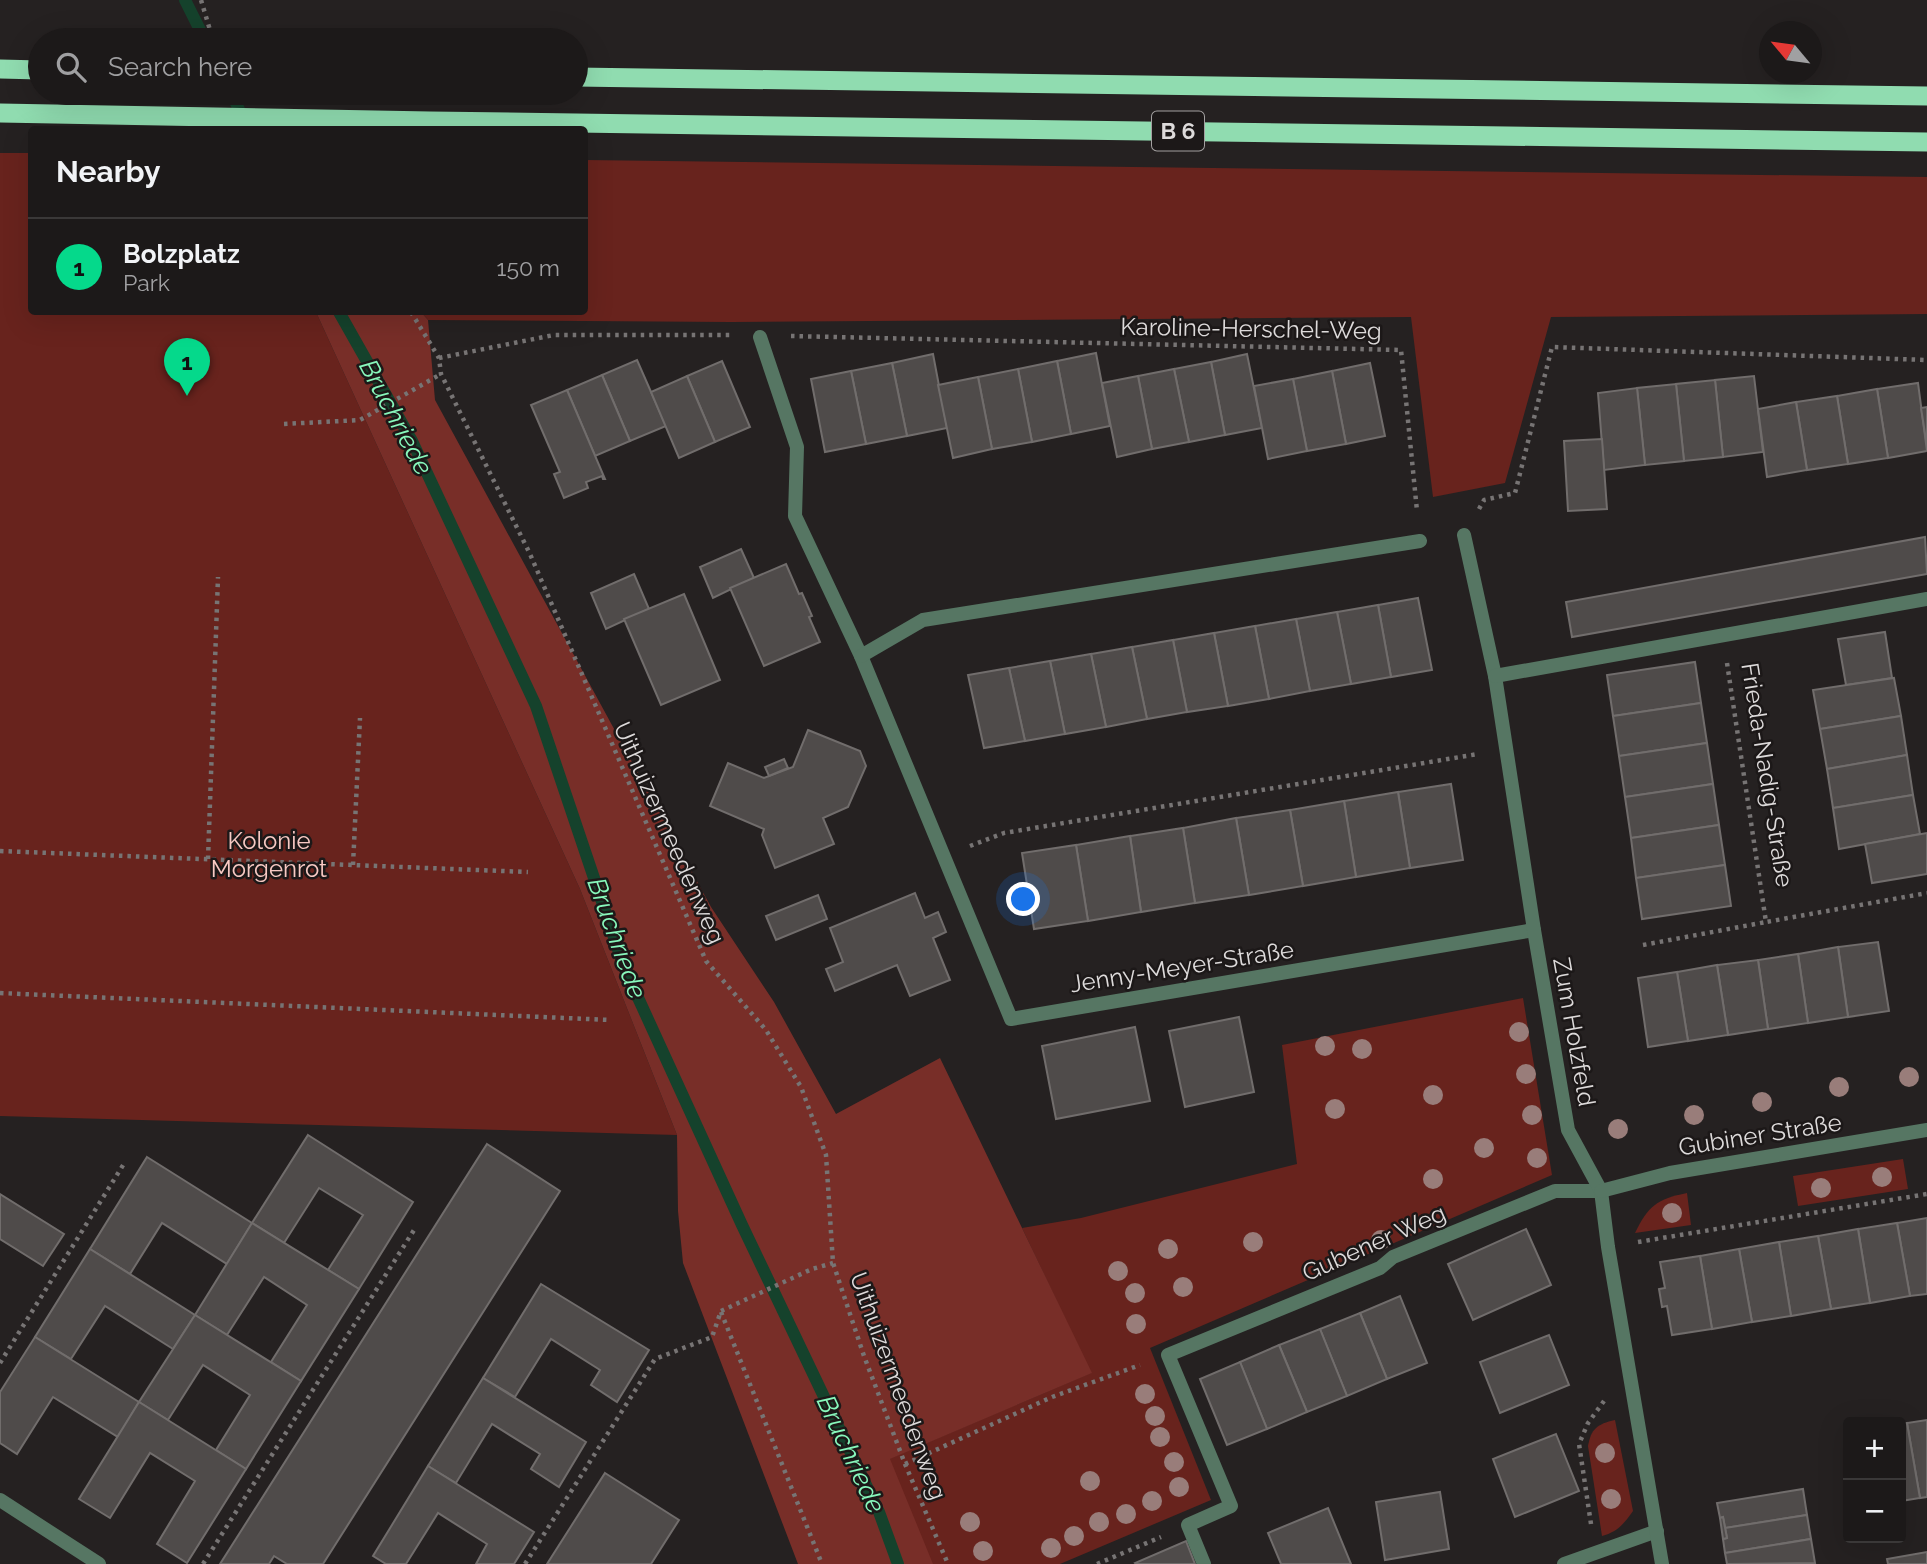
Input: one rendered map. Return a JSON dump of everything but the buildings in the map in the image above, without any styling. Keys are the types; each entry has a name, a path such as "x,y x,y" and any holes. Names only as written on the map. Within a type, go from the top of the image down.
{"highway":[{"path":"0,69 28,70"},
{"name":"B 6","path":"588,78 1927,96"},
{"name":"B 6","path":"0,113 1927,142"}],"street":[{"name":"Jenny-Meyer-Straße","path":"760,337 797,447 795,516 861,656 1011,1019 1534,930"},
{"name":"Zum Holzfeld","path":"1464,535 1495,676 1568,1130 1601,1191 1628,1370 1662,1564"},
{"path":"861,656 923,620 1420,541"},
{"name":"Frieda-Nadig-Straße","path":"1495,676 1927,599"},
{"name":"Gubiner Straße","path":"1601,1191 1670,1173 1927,1130"},
{"name":"Gubener Weg","path":"1168,1355 1380,1268 1394,1256 1555,1191 1601,1191"},
{"path":"1168,1355 1231,1506 1188,1525 1204,1564"},
{"path":"0,1500 99,1564"},
{"path":"1564,1564 1594,1551 1657,1531"}],"path":[{"path":"201,0 209,28"},
{"name":"Uithuizermeedenweg","path":"413,315 439,358 441,374 530,554 706,961 766,1030 801,1087 826,1155 833,1262 864,1356 905,1464 948,1564"},
{"name":"Karoline-Herschel-Weg","path":"439,358 554,335 716,333 760,337 798,335 1401,350 1420,541"},
{"path":"1464,535 1485,500 1514,493 1552,347 1927,360"},
{"path":"284,424 360,420 441,374"},
{"path":"208,859 218,577"},
{"name":"Frieda-Nadig-Straße","path":"1723,635 1766,922"},
{"path":"354,865 360,718"},
{"path":"943,856 1004,833 1507,750"},
{"path":"0,852 528,872"},
{"name":"Frieda-Nadig-Straße","path":"1643,945 1927,893"},
{"path":"0,993 610,1020"},
{"path":"0,1363 125,1162"},
{"path":"1608,1247 1927,1194"},
{"path":"203,1564 414,1230"},
{"path":"525,1564 655,1359 712,1337 721,1311 833,1262"},
{"path":"721,1311 822,1564"},
{"path":"905,1464 1052,1397 1168,1355"},
{"path":"1594,1551 1579,1444 1588,1423 1628,1370"},
{"path":"1097,1564 1188,1525"}],"green space":[{"name":"Kolonie Morgenrot","path":"0,153 28,153 28,315 317,315 580,889 677,1135 0,1116"},
{"path":"588,160 1927,177 1927,314 1551,317 1505,483 1433,497 1411,317 731,322 428,320 424,315 588,315"},
{"path":"1523,998 1552,1175 1150,1348 1211,1500 1060,1564 932,1564 889,1459 1091,1373 1022,1228 1081,1218 1297,1164 1282,1045"},
{"path":"1903,1159 1908,1189 1798,1206 1793,1176"},
{"path":"1687,1193 1691,1225 1635,1233 1644,1216 1655,1205"},
{"path":"1615,1420 1633,1511 1620,1527 1602,1536 1588,1446 1596,1428"}],"shaded area":[{"path":"317,315 424,315 428,320 435,400 711,907 774,1002 836,1114 940,1058 1092,1373 890,1459 933,1564 798,1564 683,1263 678,1211 677,1135 580,889"}],"waterway":[{"name":"Bruchriede","path":"185,0 199,28"},
{"name":"Bruchriede","path":"237,105 247,126"},
{"name":"Bruchriede","path":"341,315 412,441 536,706 624,967 742,1225 879,1512 898,1564"}],"place":[{"name":"Bolzplatz","path":"187,396"}]}
